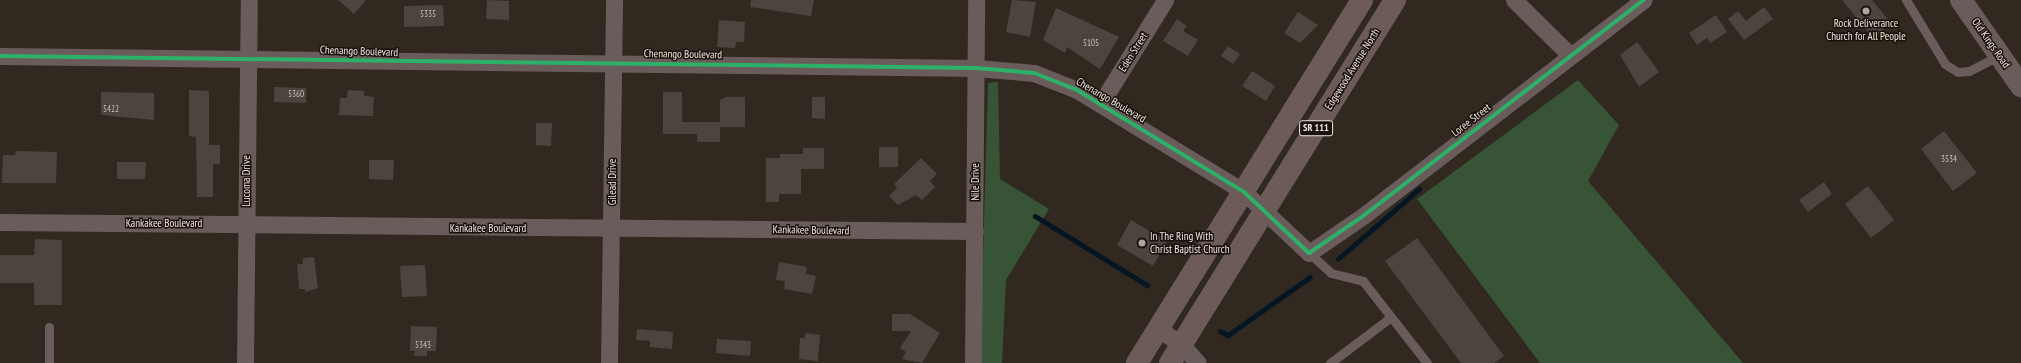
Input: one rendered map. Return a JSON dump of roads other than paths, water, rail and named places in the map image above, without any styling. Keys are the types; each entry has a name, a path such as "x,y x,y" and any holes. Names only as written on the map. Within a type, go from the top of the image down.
{"main road":[{"name":"SR 111","path":"1137,363 1362,0"},
{"name":"Edgewood Avenue North","path":"1170,363 1395,0"}],"street":[{"name":"Lucoma Drive","path":"245,363 249,0"},
{"name":"Gilead Drive","path":"609,363 614,0"},
{"name":"Nile Drive","path":"973,363 976,0"},
{"name":"Eden Street","path":"1101,103 1165,0"},
{"path":"1514,0 1569,54"},
{"name":"Loree Street","path":"1309,253 1393,193 1569,54 1643,0"},
{"name":"Old Kings Road","path":"1961,0 2021,86"},
{"name":"Chenango Boulevard","path":"0,56 248,56 976,68 1034,74 1077,90 1101,103 1244,192 1266,209 1309,253"},
{"name":"Kankakee Boulevard","path":"0,222 975,231"},
{"path":"1158,329 1182,344 1198,363"}],"lane":[{"path":"1906,0 1945,64 1958,72 1969,71 2000,55"},
{"path":"1309,253 1331,273 1364,281 1427,363"},
{"path":"1330,363 1391,317"},
{"path":"48,327 49,363"}],"waterway":[{"path":"1338,259 1419,189"},
{"path":"1035,216 1147,285"},
{"path":"1220,331 1228,335 1310,277"}],"place":[{"name":"Rock Deliverance Church for All People","path":"1866,11"},
{"name":"In The Ring With Christ Baptist Church","path":"1142,243"}]}
